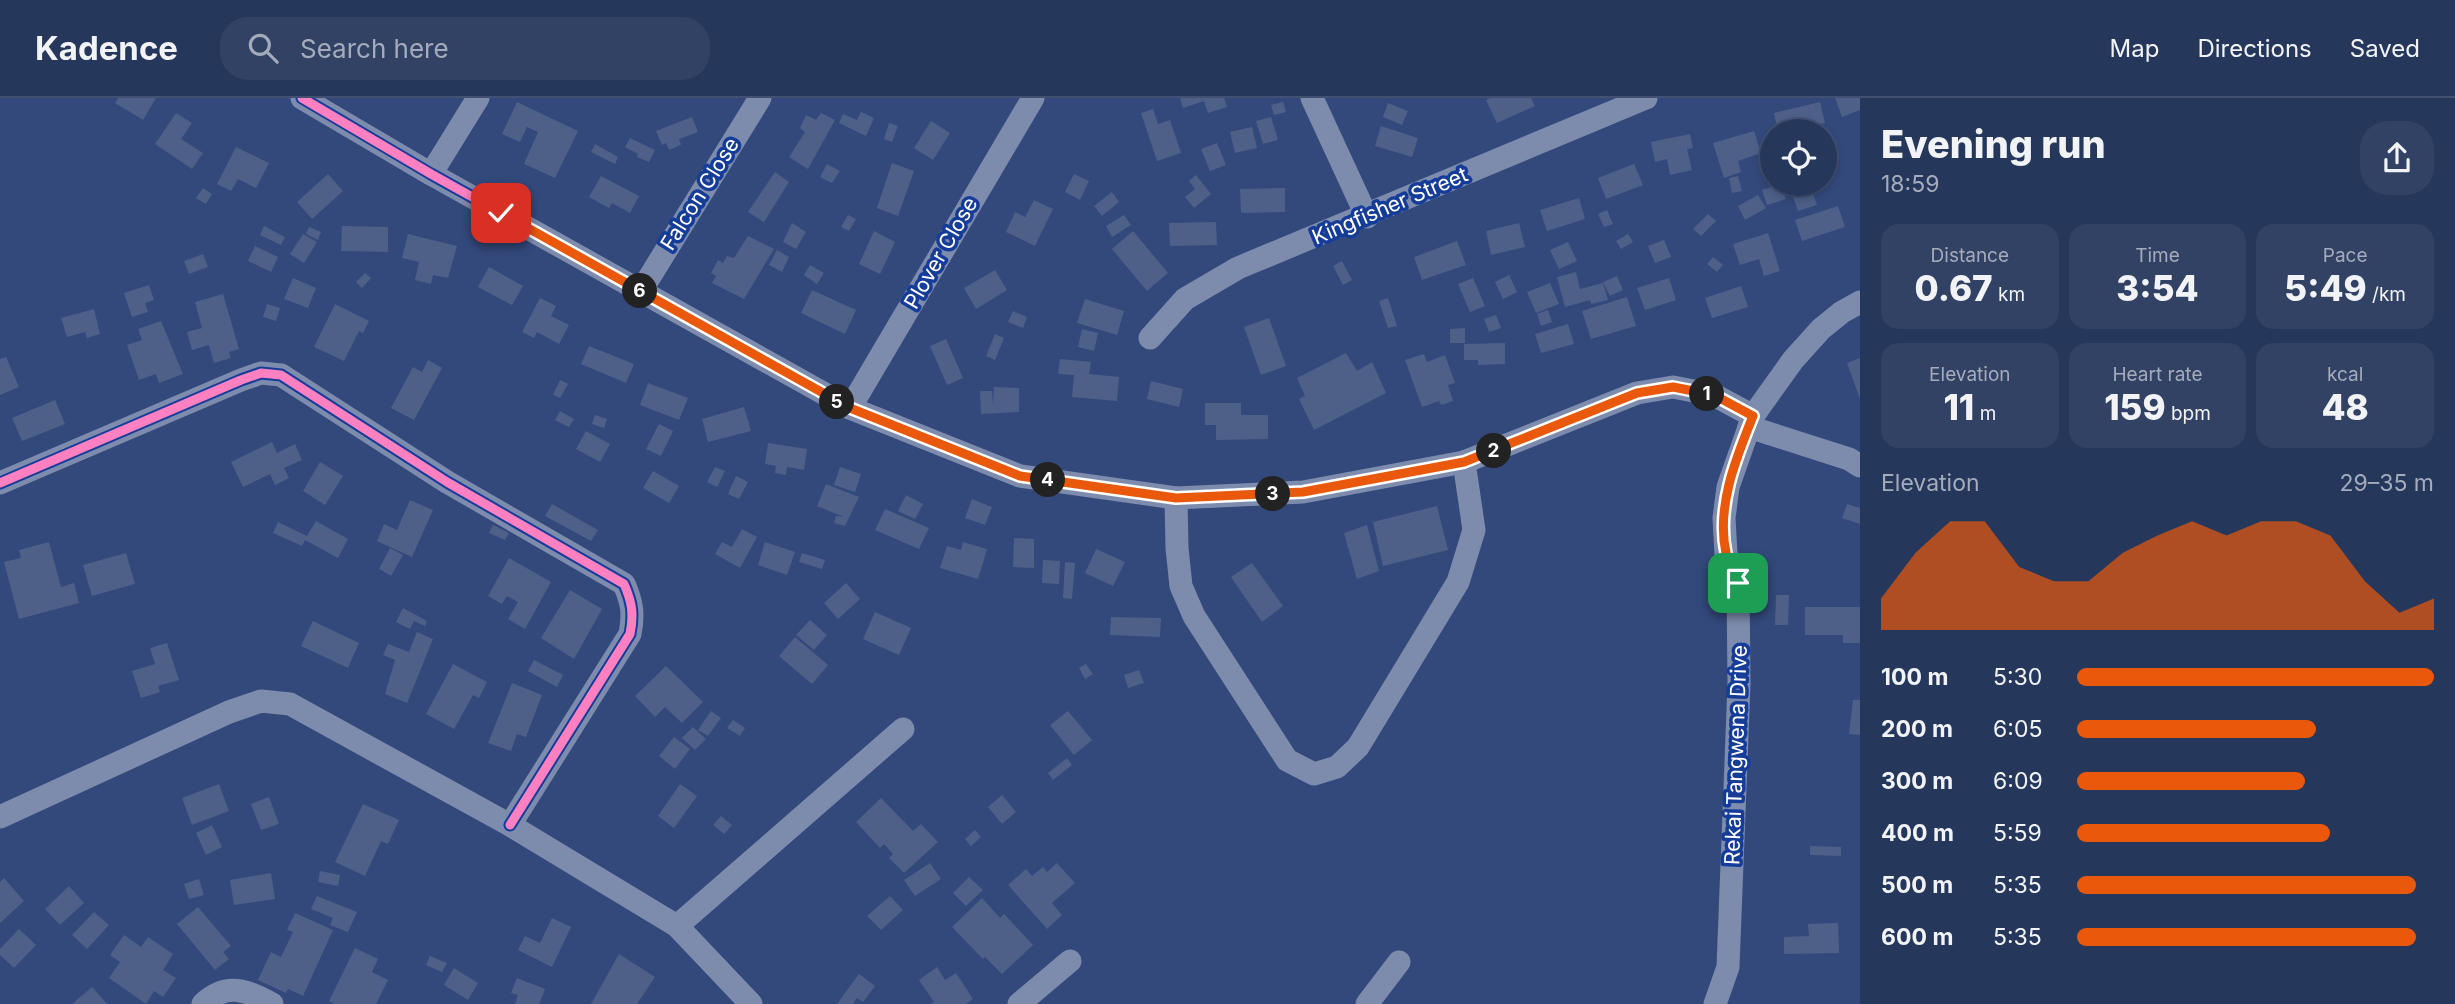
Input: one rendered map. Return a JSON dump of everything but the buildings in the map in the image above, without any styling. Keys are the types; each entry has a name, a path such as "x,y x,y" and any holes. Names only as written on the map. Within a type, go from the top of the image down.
{"street":[{"path":"302,98 431,174 850,408 1020,476 1176,498 1303,492 1464,462 1637,393 1673,387 1714,395 1751,421 1860,466"},
{"path":"431,174 478,98"},
{"name":"Falcon Close","path":"641,291 760,98"},
{"name":"Plover Close","path":"850,408 1032,98"},
{"path":"1312,98 1367,217"},
{"name":"Kingfisher Street","path":"1150,338 1185,299 1238,268 1367,217 1646,98"},
{"name":"Rekai Tangwena Drive","path":"1715,1004 1728,967 1739,684 1738,583 1726,554 1724,518 1728,487 1751,421 1793,360 1821,329 1860,302"},
{"path":"0,483 242,380 261,373 281,375 447,482 624,584 632,602 634,616 630,634 510,825"},
{"path":"1176,498 1181,586 1194,616 1287,760 1314,774 1337,767 1358,747 1458,582 1474,530 1464,462"},
{"path":"0,817 229,712 261,701 290,704 510,825 677,926 751,1004"},
{"path":"677,926 903,729"},
{"path":"1019,1004 1070,961"},
{"path":"1367,1004 1399,962"},
{"path":"203,1004 228,989 249,990 272,1004"}],"cycle path":[{"path":"302,98 431,174 850,408 1020,476 1176,498 1303,492 1464,462 1637,393 1673,387 1714,395 1753,416"},
{"path":"0,483 241,380 261,373 281,375 447,482 624,584 632,608 630,634 510,825"}],"route":[{"path":"501,213 850,408 1020,476 1176,498 1303,492 1464,462 1637,393 1673,387 1714,395 1753,416 1728,487 1724,518 1726,554 1738,583"}]}
